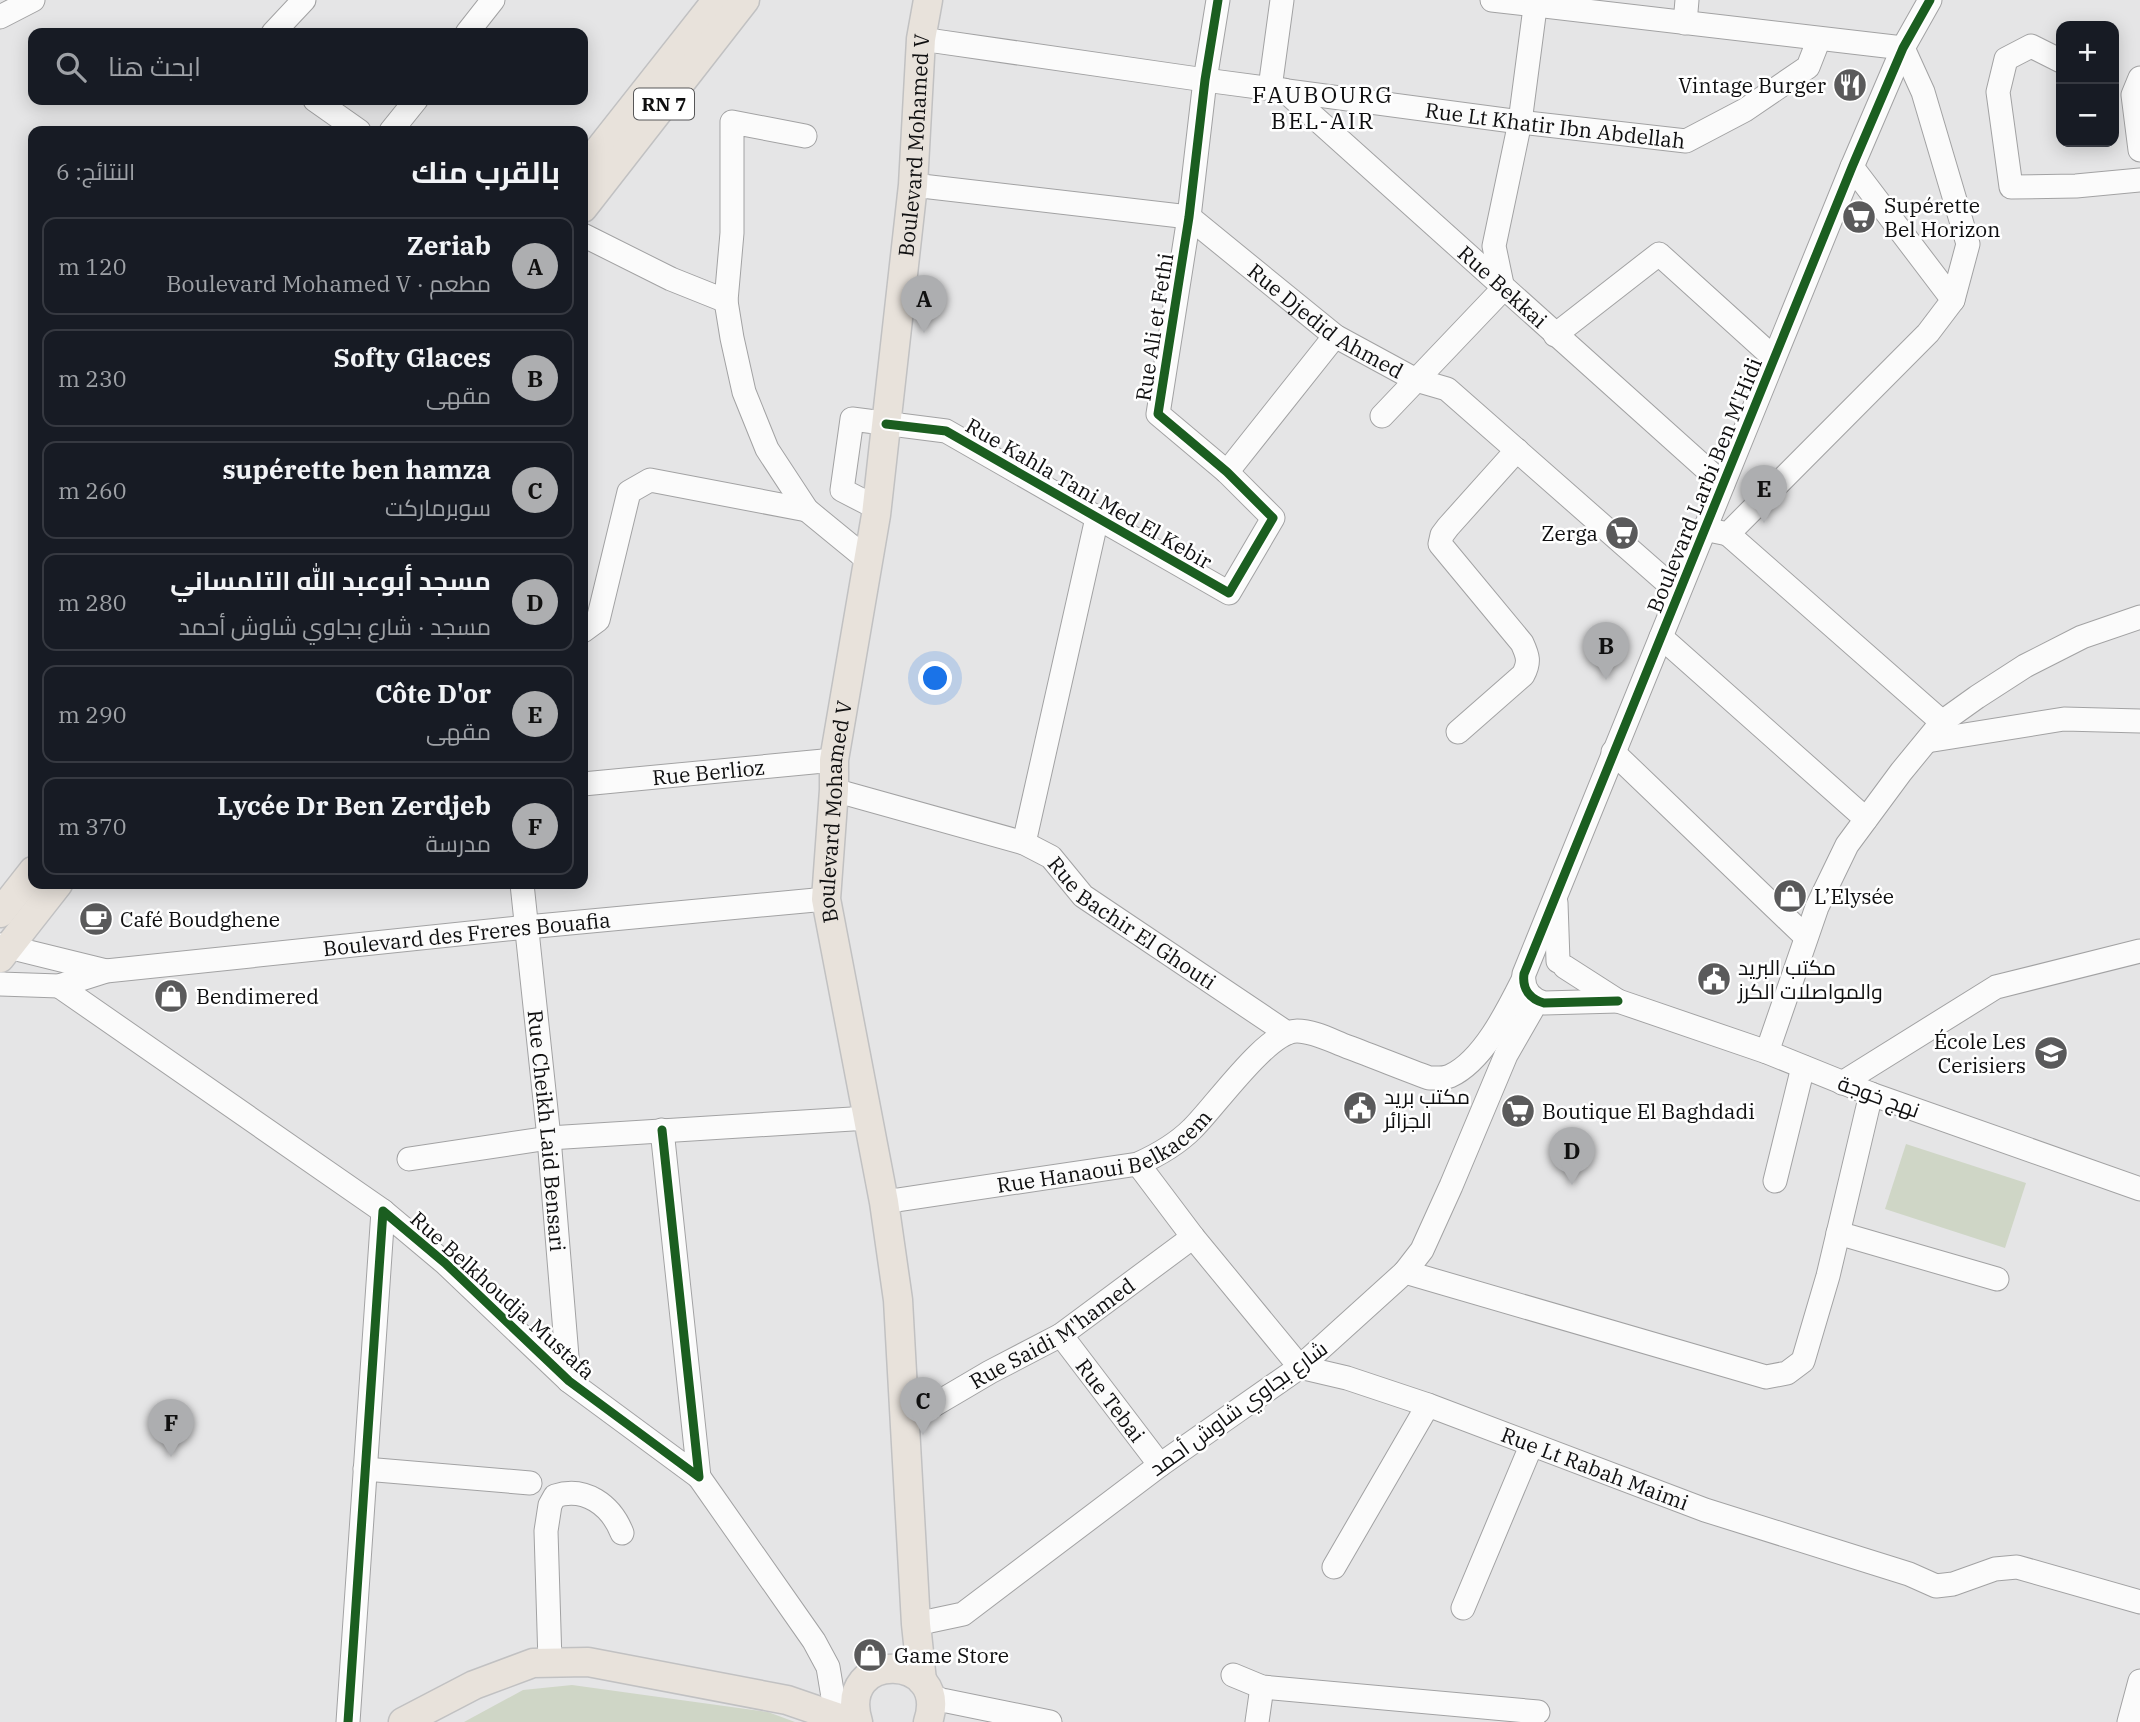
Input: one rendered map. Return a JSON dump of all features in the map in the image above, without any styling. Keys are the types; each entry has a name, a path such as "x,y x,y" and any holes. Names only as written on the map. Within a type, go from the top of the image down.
{"main road":[{"name":"RN 7","path":"588,164 717,0"},
{"name":"RN 7","path":"588,202 745,0"},
{"name":"Boulevard Mohamed V","path":"928,0 921,39 913,185 877,508 834,760 826,899 884,1202 898,1300 916,1625 931,1702"},
{"path":"0,913 28,877"},
{"path":"3,950 54,889"},
{"path":"894,1668 916,1625"},
{"path":"403,1722 474,1685 533,1663 550,1662 588,1662 787,1700 849,1709 861,1684 870,1675 882,1669 905,1669 931,1702"}],"street":[{"path":"0,18 33,0"},
{"path":"278,28 304,0"},
{"path":"471,28 493,0"},
{"path":"913,185 1189,218 1205,80 1218,0"},
{"path":"1277,89 1282,0"},
{"path":"1492,0 1536,3 1903,48 1923,92 1968,244 1953,300 1928,333 1728,534"},
{"path":"1685,23 1687,0"},
{"name":"Boulevard Larbi Ben M'Hidi","path":"1429,1078 1453,1075 1475,1056 1504,1016 1525,974 1852,167 1903,48 1930,0"},
{"path":"1382,416 1503,289 1494,246 1520,122 1536,3"},
{"name":"Rue Lt Khatir Ibn Abdellah","path":"921,39 1205,80 1686,141 1745,110 1808,66 1819,39"},
{"path":"2056,58 2031,46 2006,59 1998,92 2011,187 2076,186 2140,180"},
{"path":"2129,86 2140,150"},
{"name":"Rue Bekkai","path":"1277,89 1723,484"},
{"path":"322,105 352,126"},
{"path":"395,126 412,105"},
{"path":"805,136 732,122 732,233 726,301 744,391 767,449 807,510 868,560"},
{"path":"1852,167 1953,300"},
{"name":"Rue Djedid Ahmed","path":"1189,218 1335,336 1416,380 1447,389 1678,592"},
{"name":"Rue Ali et Fethi","path":"1189,218 1158,414 1227,472 1273,518"},
{"path":"588,238 671,279 726,301"},
{"path":"1555,335 1659,254 1774,358"},
{"path":"1227,472 1335,336"},
{"name":"Rue Kahla Tani Med El Kebir","path":"886,424 946,431 1228,593 1273,518"},
{"path":"1458,732 1523,675 1529,663 1522,643 1440,544 1442,535 1517,450"},
{"path":"588,627 598,620 629,492 650,480 807,510"},
{"name":"Rue Bachir El Ghouti","path":"1097,518 1024,843 1051,857 1083,896 1287,1033 1296,1031 1316,1035 1429,1078"},
{"path":"1704,529 1728,534 1941,722"},
{"path":"1767,1052 1817,907 1847,845 1941,722 2025,666 2082,637 2140,617"},
{"path":"1661,637 1866,819"},
{"path":"1927,741 2064,719 2140,721"},
{"path":"1613,752 1806,937"},
{"name":"Rue Berlioz","path":"588,784 834,760"},
{"path":"834,790 1024,843"},
{"name":"Rue Cheikh Laid Bensari","path":"523,889 549,1138 569,1381"},
{"path":"1556,893 1561,964 1569,976 1567,989 1558,1000 1544,1002 1527,993 1525,974 1531,964 1544,958 1561,964"},
{"name":"Boulevard des Freres Bouafia","path":"106,971 826,899"},
{"path":"3,950 106,971"},
{"path":"1842,1083 1996,988 2140,951"},
{"name":"نهج خوجة","path":"1561,964 1618,1001 1767,1052 1871,1094 2140,1189"},
{"path":"0,984 59,986 106,971"},
{"name":"Rue Belkhoudja Mustafa","path":"59,986 383,1211 445,1263 569,1381 699,1477"},
{"name":"نهج خوجة","path":"1544,1002 1618,1001"},
{"name":"شارع بجاوي شاوش أحمد","path":"916,1625 963,1614 1160,1465 1300,1367 1405,1272 1422,1250 1506,1055 1544,1002"},
{"name":"Rue Hanaoui Belkacem","path":"884,1202 1138,1164 1159,1155 1176,1143 1270,1044 1287,1033"},
{"path":"1775,1181 1803,1067"},
{"path":"1405,1272 1766,1377 1787,1373 1802,1361 1828,1276 1871,1094"},
{"path":"409,1158 549,1138 868,1118"},
{"path":"662,1130 699,1477 814,1641 849,1709"},
{"path":"1138,1164 1193,1237 1300,1367"},
{"name":"Rue Belkhoudja Mustafa","path":"348,1722 383,1211"},
{"path":"1838,1233 1997,1279"},
{"name":"Rue Saidi M'hamed","path":"905,1422 1060,1335 1193,1237"},
{"name":"Rue Tebai","path":"1060,1335 1160,1465"},
{"name":"Rue Lt Rabah Maimi","path":"1300,1367 1348,1378 1428,1405 1705,1510 1909,1574 1936,1586 1953,1584 1995,1569 2017,1567 2140,1602"},
{"path":"1334,1567 1428,1405"},
{"path":"1463,1608 1531,1446"},
{"path":"365,1469 530,1483"},
{"path":"550,1662 546,1531 550,1506 555,1496 565,1493 582,1494 600,1502 616,1518 622,1533"},
{"path":"1233,1675 1262,1687 1538,1712"},
{"path":"2129,1722 2140,1681"},
{"path":"1257,1722 1262,1687"},
{"path":"931,1702 1050,1722"}],"green space":[{"path":"1906,1144 2026,1183 2005,1248 1885,1209"},
{"path":"572,1685 768,1712 795,1722 464,1722 523,1690"}],"cycle path":[{"path":"886,424 946,431 1229,593 1273,518 1227,472 1158,414 1189,217 1205,80 1218,0"},
{"path":"1618,1001 1544,1003 1528,993 1524,974 1852,167 1903,48 1930,0"},
{"path":"348,1722 383,1211 445,1263 569,1381 699,1477 662,1130"}],"place":[{"name":"Vintage Burger","path":"1850,85"},
{"name":"Supérette Bel Horizon","path":"1859,217"},
{"name":"Zeriab","path":"924,333"},
{"name":"Côte D'or","path":"1764,523"},
{"name":"Zerga","path":"1622,533"},
{"name":"Softy Glaces","path":"1606,680"},
{"name":"L’Elysée","path":"1790,896"},
{"name":"Café Boudghene","path":"96,919"},
{"name":"مكتب البريد والمواصلات الكرز","path":"1714,979"},
{"name":"Bendimered","path":"171,996"},
{"name":"École Les Cerisiers","path":"2051,1053"},
{"name":"مكتب بريد الجزائر","path":"1360,1108"},
{"name":"Boutique El Baghdadi","path":"1518,1111"},
{"name":"مسجد أبوعبد الله التلمساني","path":"1572,1185"},
{"name":"supérette ben hamza","path":"923,1435"},
{"name":"Lycée Dr Ben Zerdjeb","path":"171,1457"},
{"name":"Game Store","path":"870,1655"}],"district":[{"name":"FAUBOURG BEL-AIR","path":"1323,107"}]}
